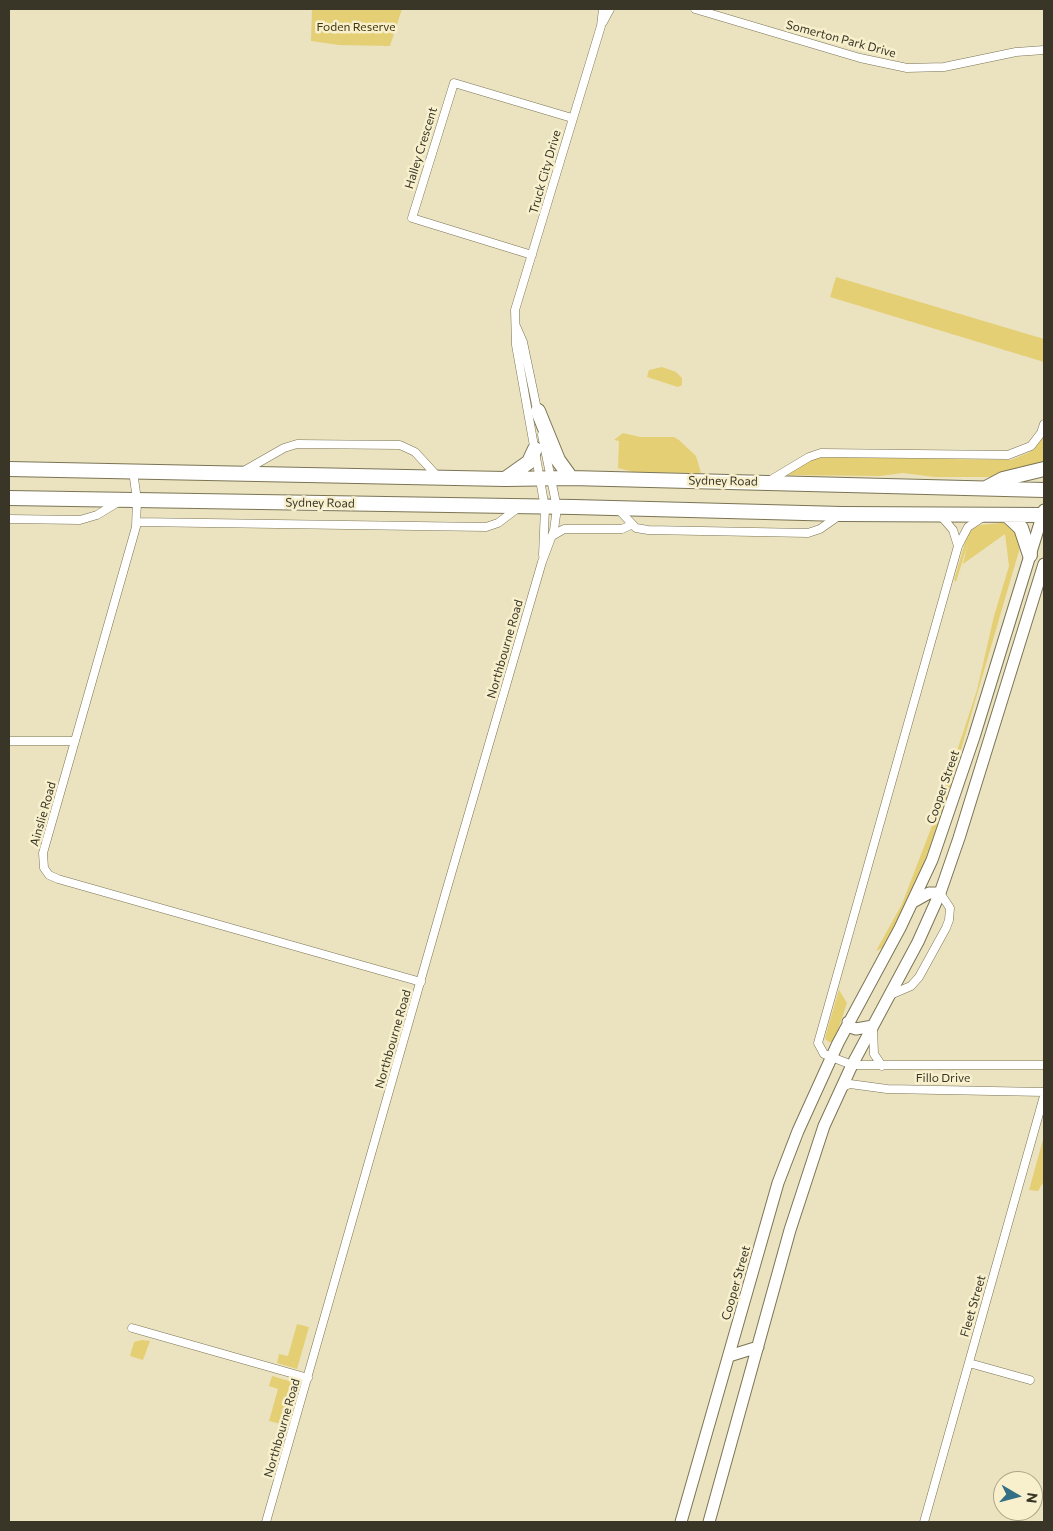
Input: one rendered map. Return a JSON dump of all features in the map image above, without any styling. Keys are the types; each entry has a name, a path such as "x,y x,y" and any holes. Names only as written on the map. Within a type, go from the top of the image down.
{"highway":[{"path":"538,411 558,460 571,478"},
{"path":"505,479 529,462 535,449"},
{"name":"Sydney Road","path":"9,469 439,478 571,478 1044,490"},
{"path":"983,489 1003,479 1044,469"},
{"name":"Sydney Road","path":"9,498 618,508 941,516 1044,513"},
{"path":"1007,515 1021,528 1030,555"}],"main road":[{"name":"Cooper Street","path":"681,1522 778,1183 798,1131 831,1057 848,1022 914,902 932,860 1044,513"},
{"path":"709,1522 790,1230 824,1126 852,1065 918,942 940,894 1044,564"},
{"path":"995,669 1010,674"},
{"path":"932,860 952,859"},
{"path":"914,902 929,893 940,894"},
{"path":"848,1022 850,1027 856,1029 873,1026"},
{"path":"798,1131 809,1125 824,1126"},
{"path":"729,1356 758,1347"}],"street":[{"name":"Truck City Drive","path":"601,26 603,9"},
{"name":"Truck City Drive","path":"551,508 545,479 535,449 516,345 515,310 601,26 610,9"},
{"name":"Somerton Park Drive","path":"695,9 860,58 907,68 944,67 1016,52 1044,50"},
{"name":"Halley Crescent","path":"532,255 412,218 454,82 572,118"},
{"name":"Truck City Drive","path":"516,326 522,342 538,411 545,479 551,508"},
{"name":"Sydney Road","path":"767,482 810,457 821,453 995,456 1016,454 1025,450 1036,441 1044,424"},
{"name":"Sydney Road","path":"240,473 289,446 400,446 415,452 439,478"},
{"name":"Ainslie Road","path":"133,471 137,500 137,522 43,853 43,863 49,875 421,982"},
{"path":"9,519 80,520 97,516 121,500"},
{"name":"Sydney Road","path":"137,522 486,528 498,523 520,507"},
{"name":"Northbourne Road","path":"266,1522 542,562 552,536 551,508"},
{"name":"Northbourne Road","path":"542,562 551,508"},
{"path":"618,508 631,525 641,530 808,533 820,529 842,514"},
{"path":"852,1065 831,1057 820,1050 819,1034 958,546 968,527 987,515"},
{"path":"941,516 953,530 958,546"},
{"path":"552,536 564,529 622,529 631,525"},
{"path":"9,741 75,742"},
{"path":"890,995 911,986 919,977 950,920 950,908 940,894"},
{"path":"873,1026 874,1054 882,1066"},
{"name":"Fillo Drive","path":"852,1065 1044,1065"},
{"name":"Fillo Drive","path":"842,1087 850,1084 887,1089 1044,1092"},
{"name":"Fleet Street","path":"924,1522 1044,1096"},
{"path":"132,1328 308,1378"},
{"path":"969,1363 1030,1380"}],"green space":[{"name":"Foden Reserve","path":"312,9 402,9 390,46 339,45 311,41"},
{"path":"836,277 1044,339 1044,362 830,297"},
{"path":"662,367 676,372 682,378 682,385 678,387 647,377 649,370"},
{"path":"623,433 640,437 674,437 696,456 701,473 633,472 618,468 619,441 614,440"},
{"path":"1044,436 1044,466 992,477 934,477 903,473 880,476 786,475 812,459 821,457 1011,460 1030,452"},
{"path":"1012,522 1020,544 1019,551 943,811 919,876 897,922 884,947 876,951 902,904 935,818 977,690 994,616 1009,566 1005,534 963,564 958,584 968,543 956,582 954,580 967,536 971,530 980,525"},
{"path":"864,904 839,990 847,1003 837,1033 832,1042 829,1042 825,1039 826,1034"},
{"path":"1044,1136 1044,1181 1038,1191 1029,1190"},
{"path":"297,1324 309,1327 297,1369 277,1363 279,1354 288,1356"},
{"path":"150,1341 143,1360 130,1356 134,1342"},
{"path":"272,1376 293,1382 281,1424 269,1421 278,1389 269,1386"}]}
